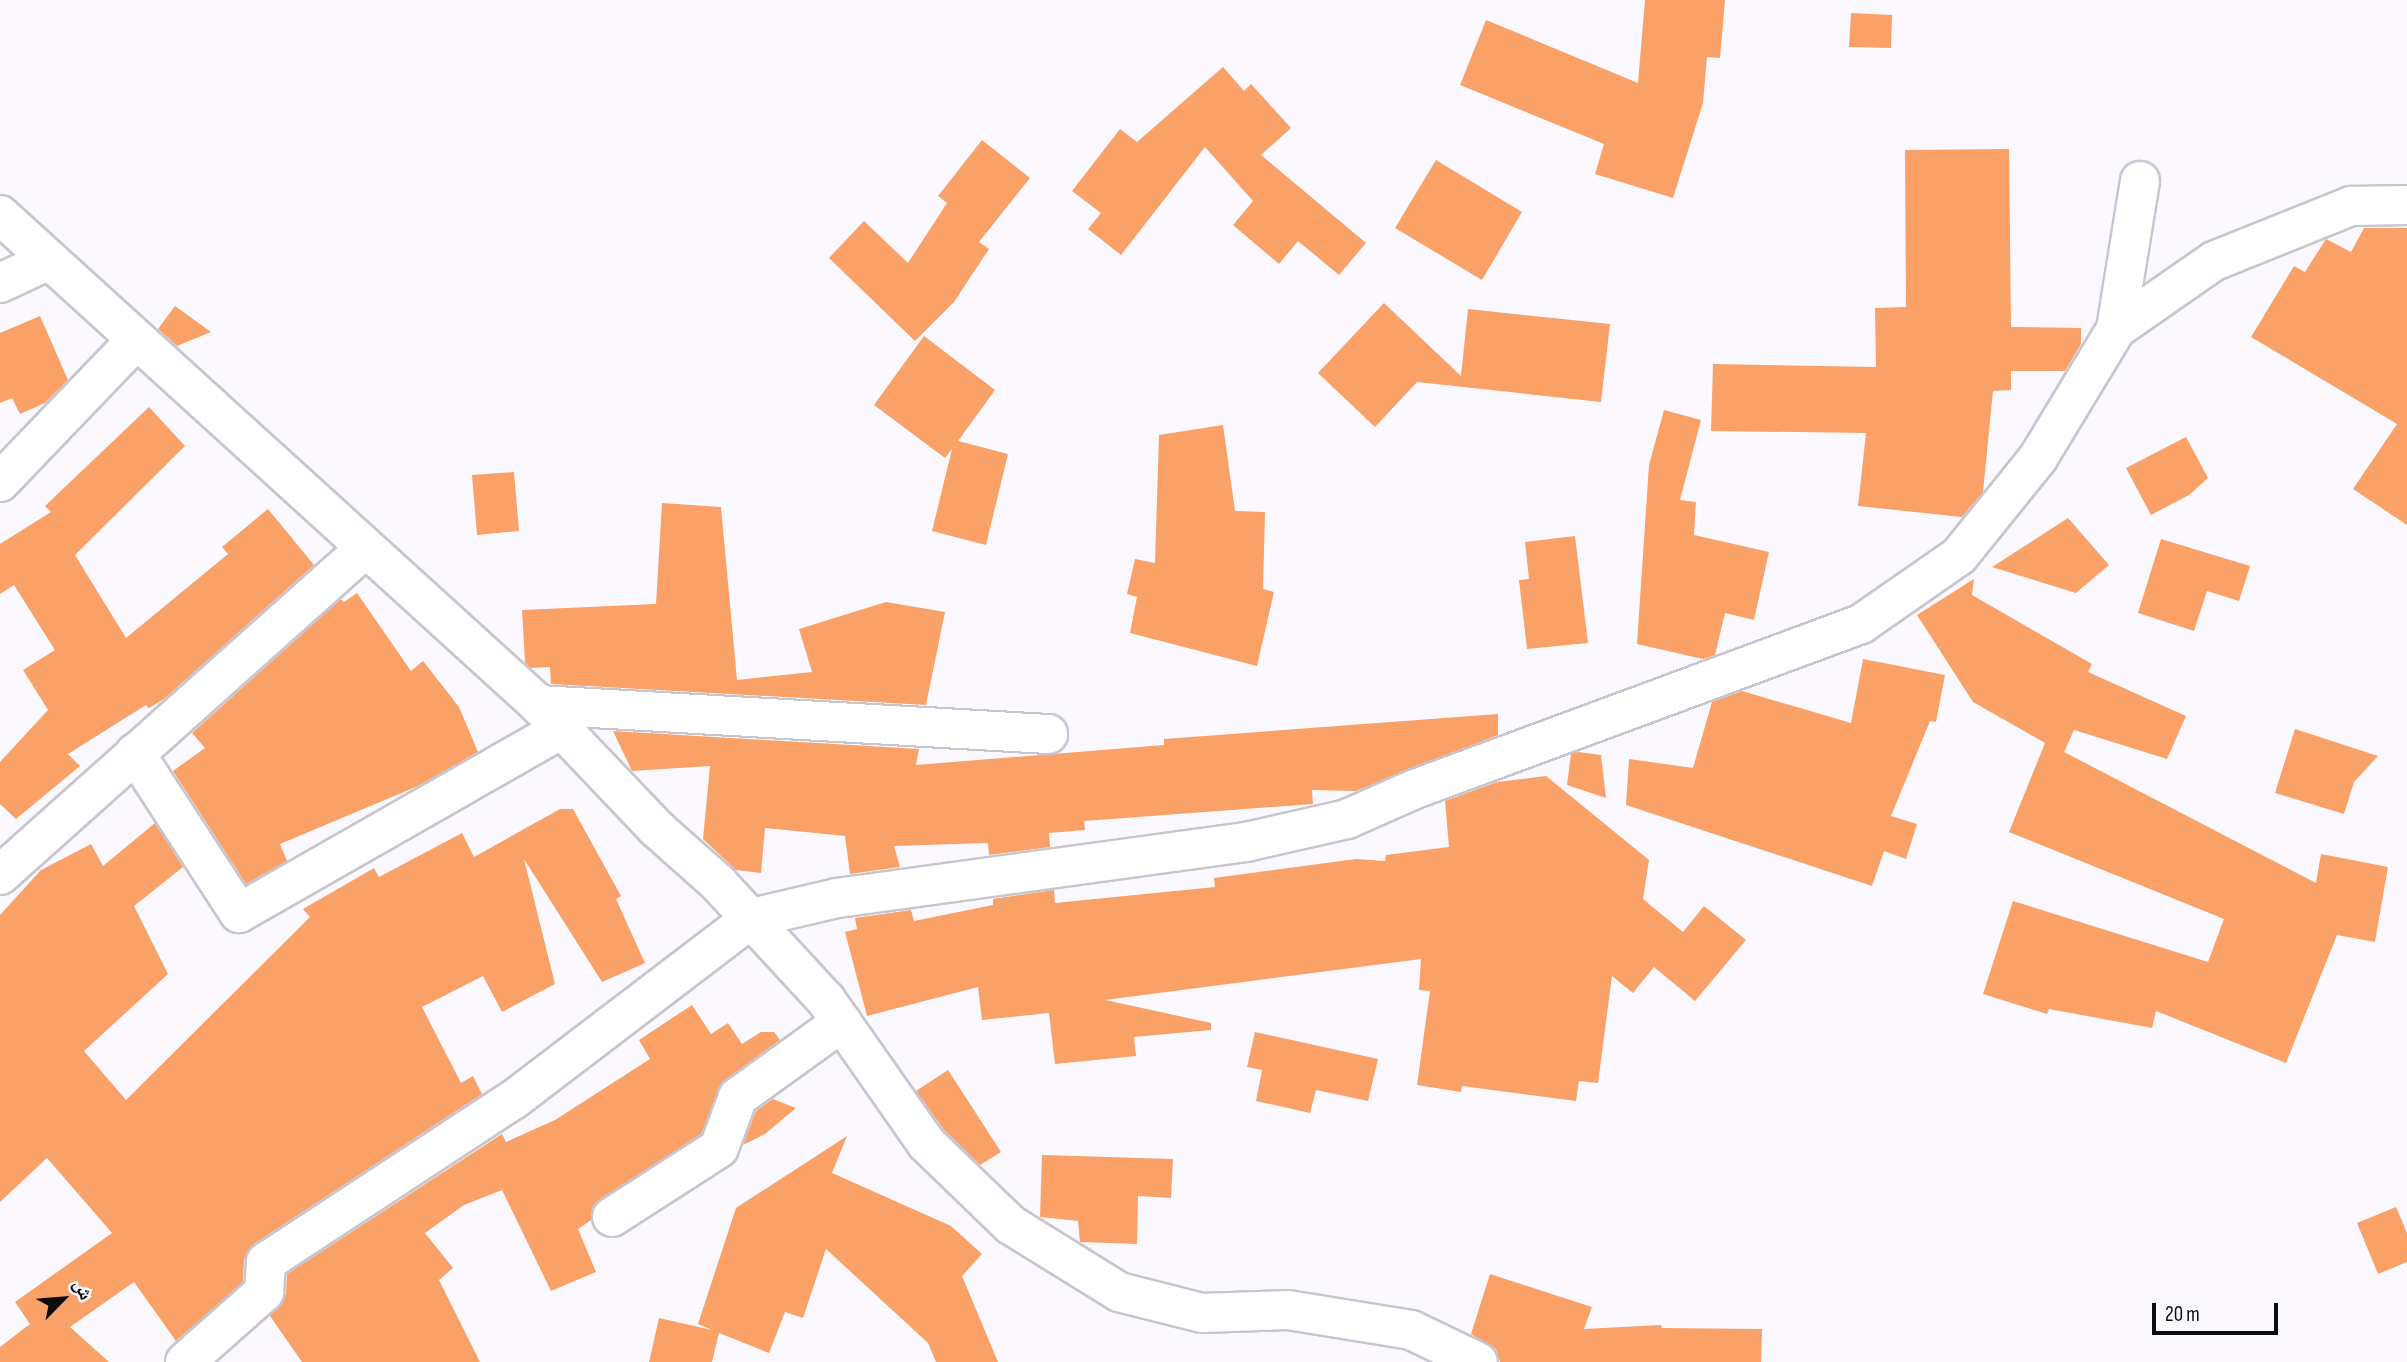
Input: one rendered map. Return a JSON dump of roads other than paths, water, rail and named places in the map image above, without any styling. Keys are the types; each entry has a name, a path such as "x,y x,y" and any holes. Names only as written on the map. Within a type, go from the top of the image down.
{"street":[{"path":"185,1362 264,1292 266,1262 513,1100 752,918 837,898 1246,842 1347,819 1416,789 1861,624 1959,556 2038,458 2116,328 2140,181"},
{"path":"2116,328 2214,261 2351,206 2407,205"},
{"path":"0,215 363,550 551,717 656,828 752,918 842,1021 927,1144 1011,1225 1119,1292 1202,1313 1288,1310 1411,1330 1478,1362"},
{"path":"0,284 49,260"},
{"path":"0,482 136,341"},
{"path":"0,448 39,441"},
{"path":"0,875 363,550"},
{"path":"135,753 239,913 551,717 1048,734"},
{"path":"612,1217 719,1148 738,1097 842,1021"}]}
